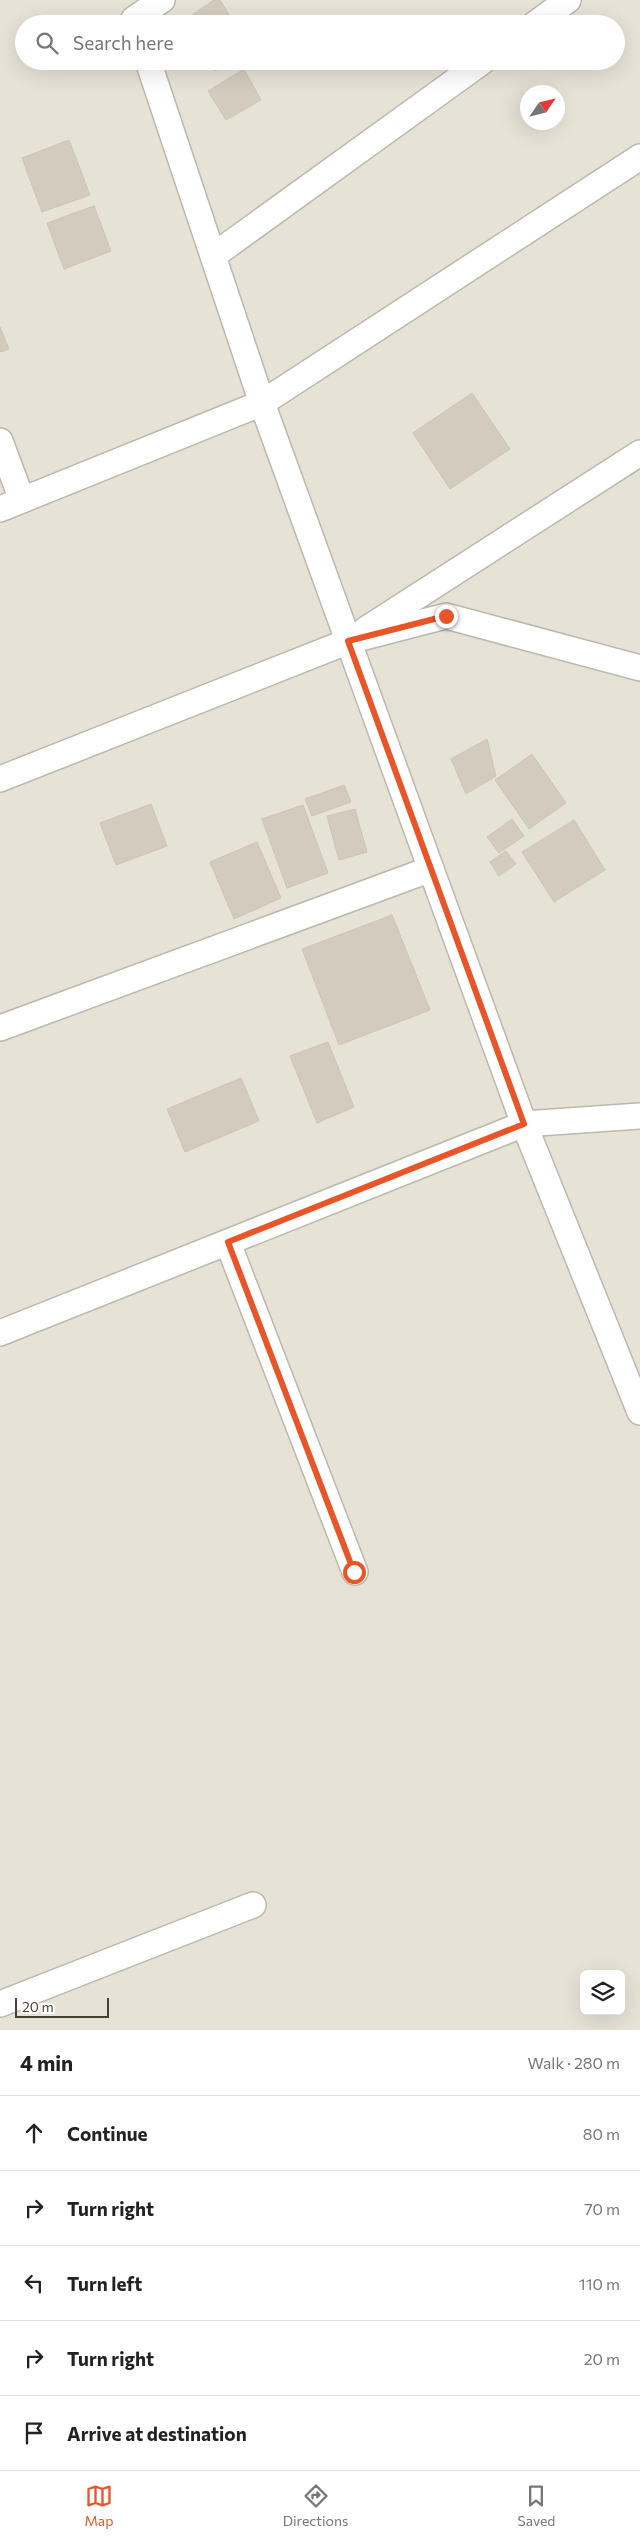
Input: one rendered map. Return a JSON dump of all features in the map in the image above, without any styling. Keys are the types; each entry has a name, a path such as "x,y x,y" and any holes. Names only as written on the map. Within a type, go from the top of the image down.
{"street":[{"path":"132,14 162,0"},
{"path":"547,15 568,0"},
{"path":"151,70 262,403 348,641 524,1124 640,1412"},
{"path":"213,256 471,70"},
{"path":"0,442 11,504 262,403 640,157"},
{"path":"348,641 640,453"},
{"path":"0,779 348,641 446,616 640,668"},
{"path":"0,1028 431,868"},
{"path":"0,1333 524,1124 640,1116"},
{"path":"228,1242 354,1572"},
{"path":"0,2004 253,1905"}],"shaded area":[{"path":"0,0 640,0 640,2030 0,2030"}],"building":[{"path":"214,0 220,0 229,15 192,15"},
{"path":"245,70 261,100 226,120 208,91"},
{"path":"69,140 90,195 42,212 22,158"},
{"path":"94,206 111,251 64,269 47,223"},
{"path":"0,327 9,349 0,352"},
{"path":"472,393 510,449 450,489 413,433"},
{"path":"487,739 496,776 466,794 451,759"},
{"path":"532,754 566,803 529,829 495,780"},
{"path":"344,785 351,802 312,816 305,799"},
{"path":"151,804 167,846 116,865 100,823"},
{"path":"303,805 328,873 287,888 262,819"},
{"path":"355,809 367,852 339,860 327,816"},
{"path":"512,819 524,836 499,853 487,837"},
{"path":"574,820 605,870 554,902 522,852"},
{"path":"257,842 281,898 234,919 210,862"},
{"path":"506,851 516,864 499,876 490,862"},
{"path":"392,915 430,1010 339,1045 302,949"},
{"path":"328,1042 354,1107 317,1123 290,1056"},
{"path":"241,1078 259,1121 185,1152 167,1109"}],"route":[{"path":"354,1572 228,1242 524,1124 348,641 446,616"}]}
